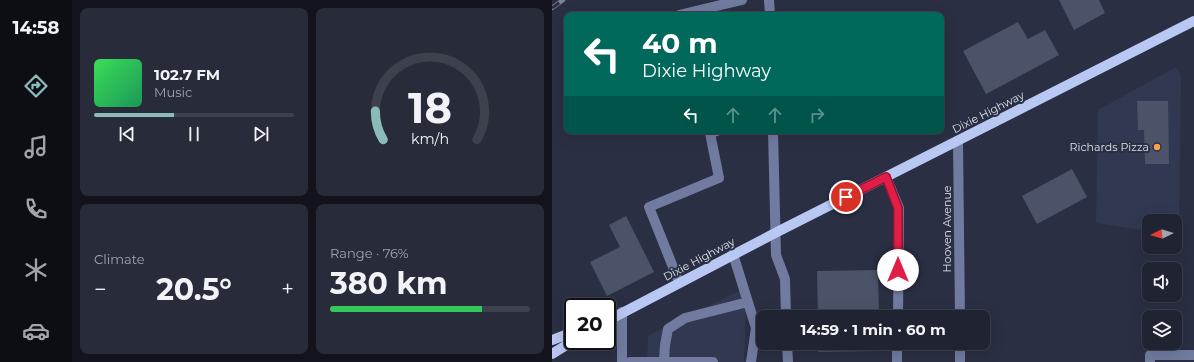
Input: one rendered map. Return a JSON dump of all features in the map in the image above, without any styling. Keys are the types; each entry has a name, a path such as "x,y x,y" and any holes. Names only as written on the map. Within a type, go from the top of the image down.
{"main road":[{"name":"Dixie Highway","path":"616,315 776,232 1194,22"},
{"path":"552,340 564,335"},
{"path":"552,354 564,347"}],"street":[{"path":"692,12 742,0"},
{"path":"769,0 770,12"},
{"path":"680,282 648,207 719,178 710,134"},
{"path":"773,134 776,256 785,279 786,310"},
{"name":"Hooven Avenue","path":"958,141 960,310"},
{"path":"886,177 898,208 898,310"},
{"path":"733,254 756,328 751,362"},
{"path":"664,362 664,345 668,330 685,318 748,302"},
{"path":"622,312 622,362"},
{"path":"787,350 788,362"},
{"path":"897,350 897,362"},
{"path":"960,350 960,362"},
{"path":"1150,362 1150,355 1194,355"},
{"path":"630,362 713,362"}],"shaded area":[{"path":"1176,67 1181,75 1179,214 1142,214 1142,230 1096,223 1098,110"},
{"path":"747,287 744,362 647,362 648,336"}],"building":[{"path":"1059,0 1099,0 1105,13 1074,30"},
{"path":"1018,22 1028,39 1045,30 1059,55 986,94 963,51"},
{"name":"Richards Pizza","path":"1137,101 1168,101 1169,164 1145,164 1144,130 1138,130"},
{"path":"1072,169 1087,197 1037,224 1022,196"},
{"path":"626,216 654,272 607,296 590,262 620,247 609,225"},
{"path":"878,270 879,310 818,310 817,271"},
{"path":"818,350 879,350 879,351 818,352"}],"railway":[{"path":"552,8 563,0"}],"place":[{"name":"Richards Pizza","path":"1157,147"}],"route":[{"path":"846,197 886,177 898,208 898,270"}]}
